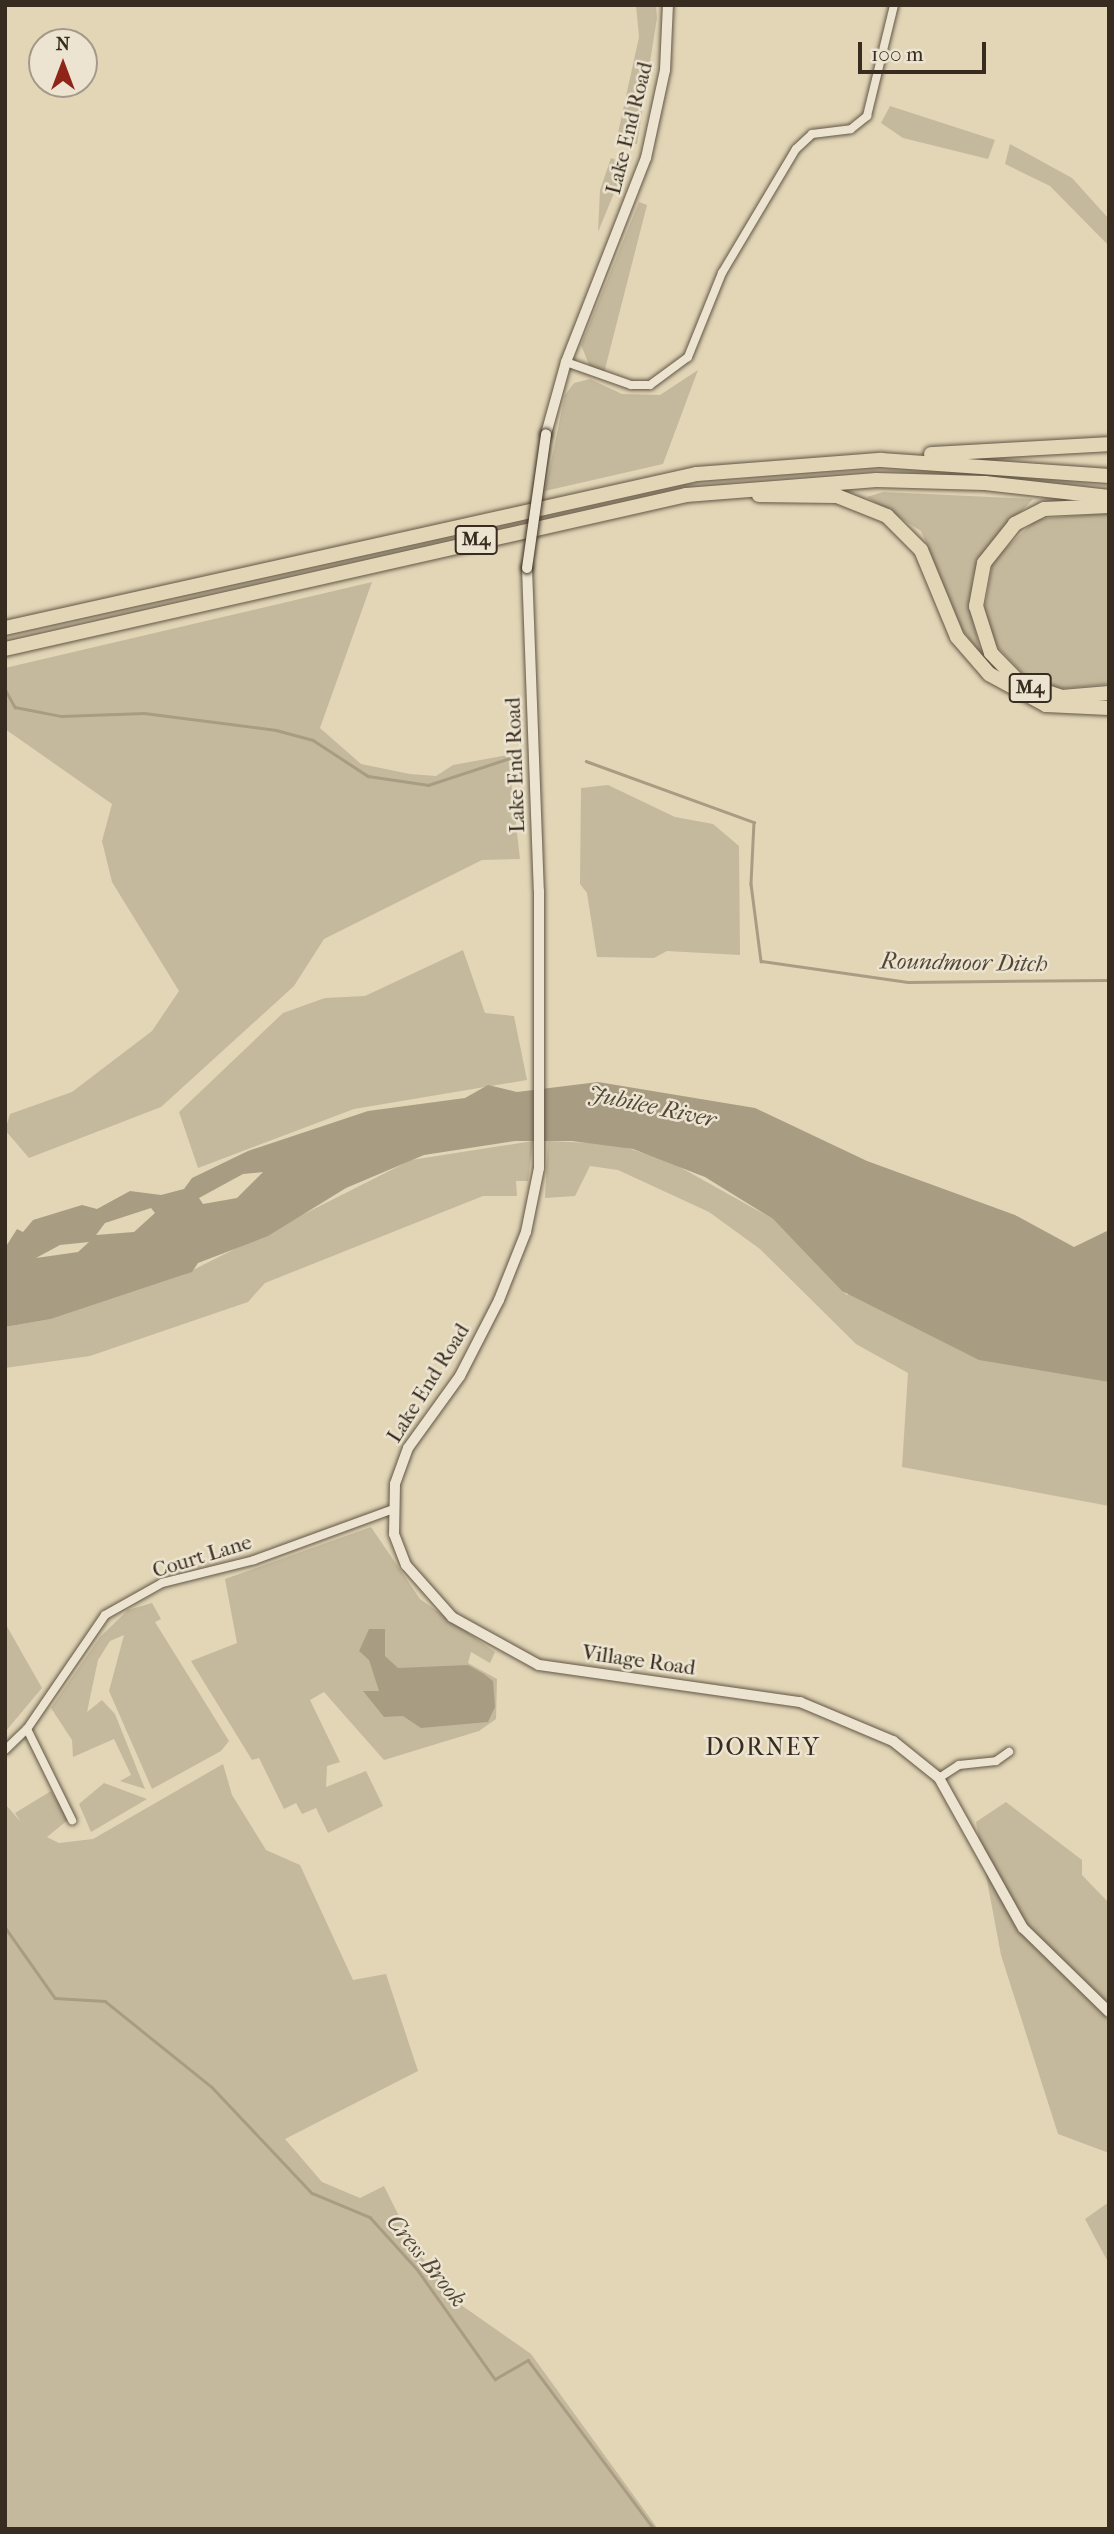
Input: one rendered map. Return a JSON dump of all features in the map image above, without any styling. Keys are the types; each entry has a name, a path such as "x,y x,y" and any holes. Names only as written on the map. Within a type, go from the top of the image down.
{"highway":[{"name":"M4","path":"5,628 609,489 739,469 1109,444"},
{"name":"M4","path":"881,460 996,463 1109,477"},
{"name":"M4","path":"5,649 686,495 889,480 1109,496"},
{"name":"M4","path":"686,495 829,495 879,511 921,550 957,637 989,674 1046,705 1109,708"},
{"name":"M4","path":"1109,506 1054,507 1025,517 992,548 976,598 982,636 1014,678 1053,696 1109,693"}],"main road":[{"name":"Lake End Road","path":"391,1510 408,1448 460,1376 509,1277 526,1232 540,1149 527,568 546,434 566,362 646,158 665,70 668,5"},
{"name":"Village Road","path":"391,1510 406,1565 424,1590 495,1646 539,1665 828,1709 893,1741 939,1778"},
{"path":"939,1778 1009,1910 1109,2012"}],"street":[{"path":"566,362 650,385 688,357 722,273 796,149 812,135 851,129 867,116 894,5"},
{"name":"Court Lane","path":"5,1750 27,1729 105,1615 162,1583 254,1560 391,1510"},
{"path":"27,1729 72,1820"},
{"path":"939,1778 959,1765 996,1761 1009,1752"}],"shaded area":[{"path":"636,5 656,5 657,18 637,144 616,142 639,37"},
{"path":"890,106 995,140 988,159 903,138 881,123"},
{"path":"1010,144 1072,178 1109,219 1109,246 1050,186 1005,164"},
{"path":"611,158 626,164 598,232 600,190"},
{"path":"639,202 647,205 604,373 590,367 581,345"},
{"path":"698,370 663,464 545,491 565,395 574,383 590,379 622,394 660,395"},
{"path":"883,492 1033,499 984,551 973,577 970,608 981,655 962,629 921,531 867,497"},
{"path":"1109,513 1109,684 1058,689 1027,678 992,641 984,613 993,560 1037,519"},
{"path":"372,582 320,728 361,764 410,774 436,776 453,765 508,755 520,859 482,860 324,939 294,986 161,1107 29,1158 5,1130 10,1114 72,1092 152,1031 179,991 112,882 102,841 112,804 5,729 5,668"},
{"path":"608,785 675,817 713,824 739,846 740,955 667,951 654,958 597,957 587,893 580,884 581,788"},
{"path":"463,950 485,1013 514,1016 527,1080 354,1109 198,1168 179,1112 283,1013 325,998 365,996"},
{"path":"533,1141 528,1181 516,1181 517,1196 483,1196 265,1283 248,1302 90,1356 5,1368 5,1327 51,1319 183,1275 411,1160"},
{"path":"548,1141 614,1144 669,1161 773,1219 847,1295 857,1289 1109,1382 1109,1506 902,1467 908,1373 856,1344 760,1249 709,1212 618,1170 590,1166 575,1196 545,1198"},
{"path":"371,1527 420,1599 495,1652 490,1663 471,1652 468,1663 497,1679 496,1719 479,1731 384,1760 324,1692 310,1700 340,1762 327,1766 326,1787 366,1771 383,1806 328,1833 316,1808 302,1814 296,1803 284,1809 259,1758 252,1760 191,1661 237,1643 225,1579"},
{"path":"152,1603 161,1619 155,1622 229,1741 221,1751 152,1789 109,1691 124,1635 110,1641 98,1660 87,1712 102,1700 115,1714 145,1789 120,1781 131,1775 114,1739 73,1757 72,1740 51,1708 100,1637 128,1610"},
{"path":"5,1623 42,1688 5,1732"},
{"path":"223,1764 232,1795 266,1850 300,1865 353,1980 386,1974 418,2071 285,2139 322,2182 360,2198 384,2186 415,2248 454,2300 531,2354 658,2529 5,2529 5,1804 21,1822 15,1813 51,1791 69,1819 47,1837 59,1843 93,1839"},
{"path":"104,1783 147,1799 91,1832 79,1804"},
{"path":"1006,1802 1082,1860 1082,1875 1109,1903 1109,2153 1058,2134 1001,1955 976,1822"},
{"path":"1109,2202 1109,2264 1085,2219"}],"water":[{"name":"Jubilee River","path":"598,1082 755,1108 867,1161 1015,1215 1074,1247 1109,1230 1109,1382 979,1360 842,1291 773,1219 705,1177 633,1149 572,1141 515,1141 424,1155 346,1188 268,1236 198,1263 192,1272 51,1319 5,1327 5,1248 17,1229 23,1232 33,1220 82,1205 97,1209 130,1191 161,1195 184,1189 192,1178 248,1151 368,1111 465,1098 488,1085 517,1092","holes":["263,1172 237,1198 203,1204 199,1198 243,1174","151,1208 155,1213 134,1232 96,1235 105,1223","89,1242 78,1252 36,1258 60,1245"]},
{"path":"369,1629 385,1629 385,1656 398,1668 468,1665 493,1681 495,1707 488,1722 421,1728 403,1716 384,1717 363,1691 379,1691 369,1660 359,1651"}],"waterway":[{"name":"Roundmoor Ditch","path":"5,689 15,707 61,716 144,713 276,730 313,740 368,776 428,785 510,758"},
{"name":"Roundmoor Ditch","path":"586,761 754,822 751,884 761,961 908,982 1109,980"},
{"name":"Cress Brook","path":"5,1927 55,1998 105,2001 212,2087 312,2193 370,2217 417,2269 495,2379 528,2360 654,2529"}],"district":[{"name":"DORNEY","path":"763,1748"}]}
